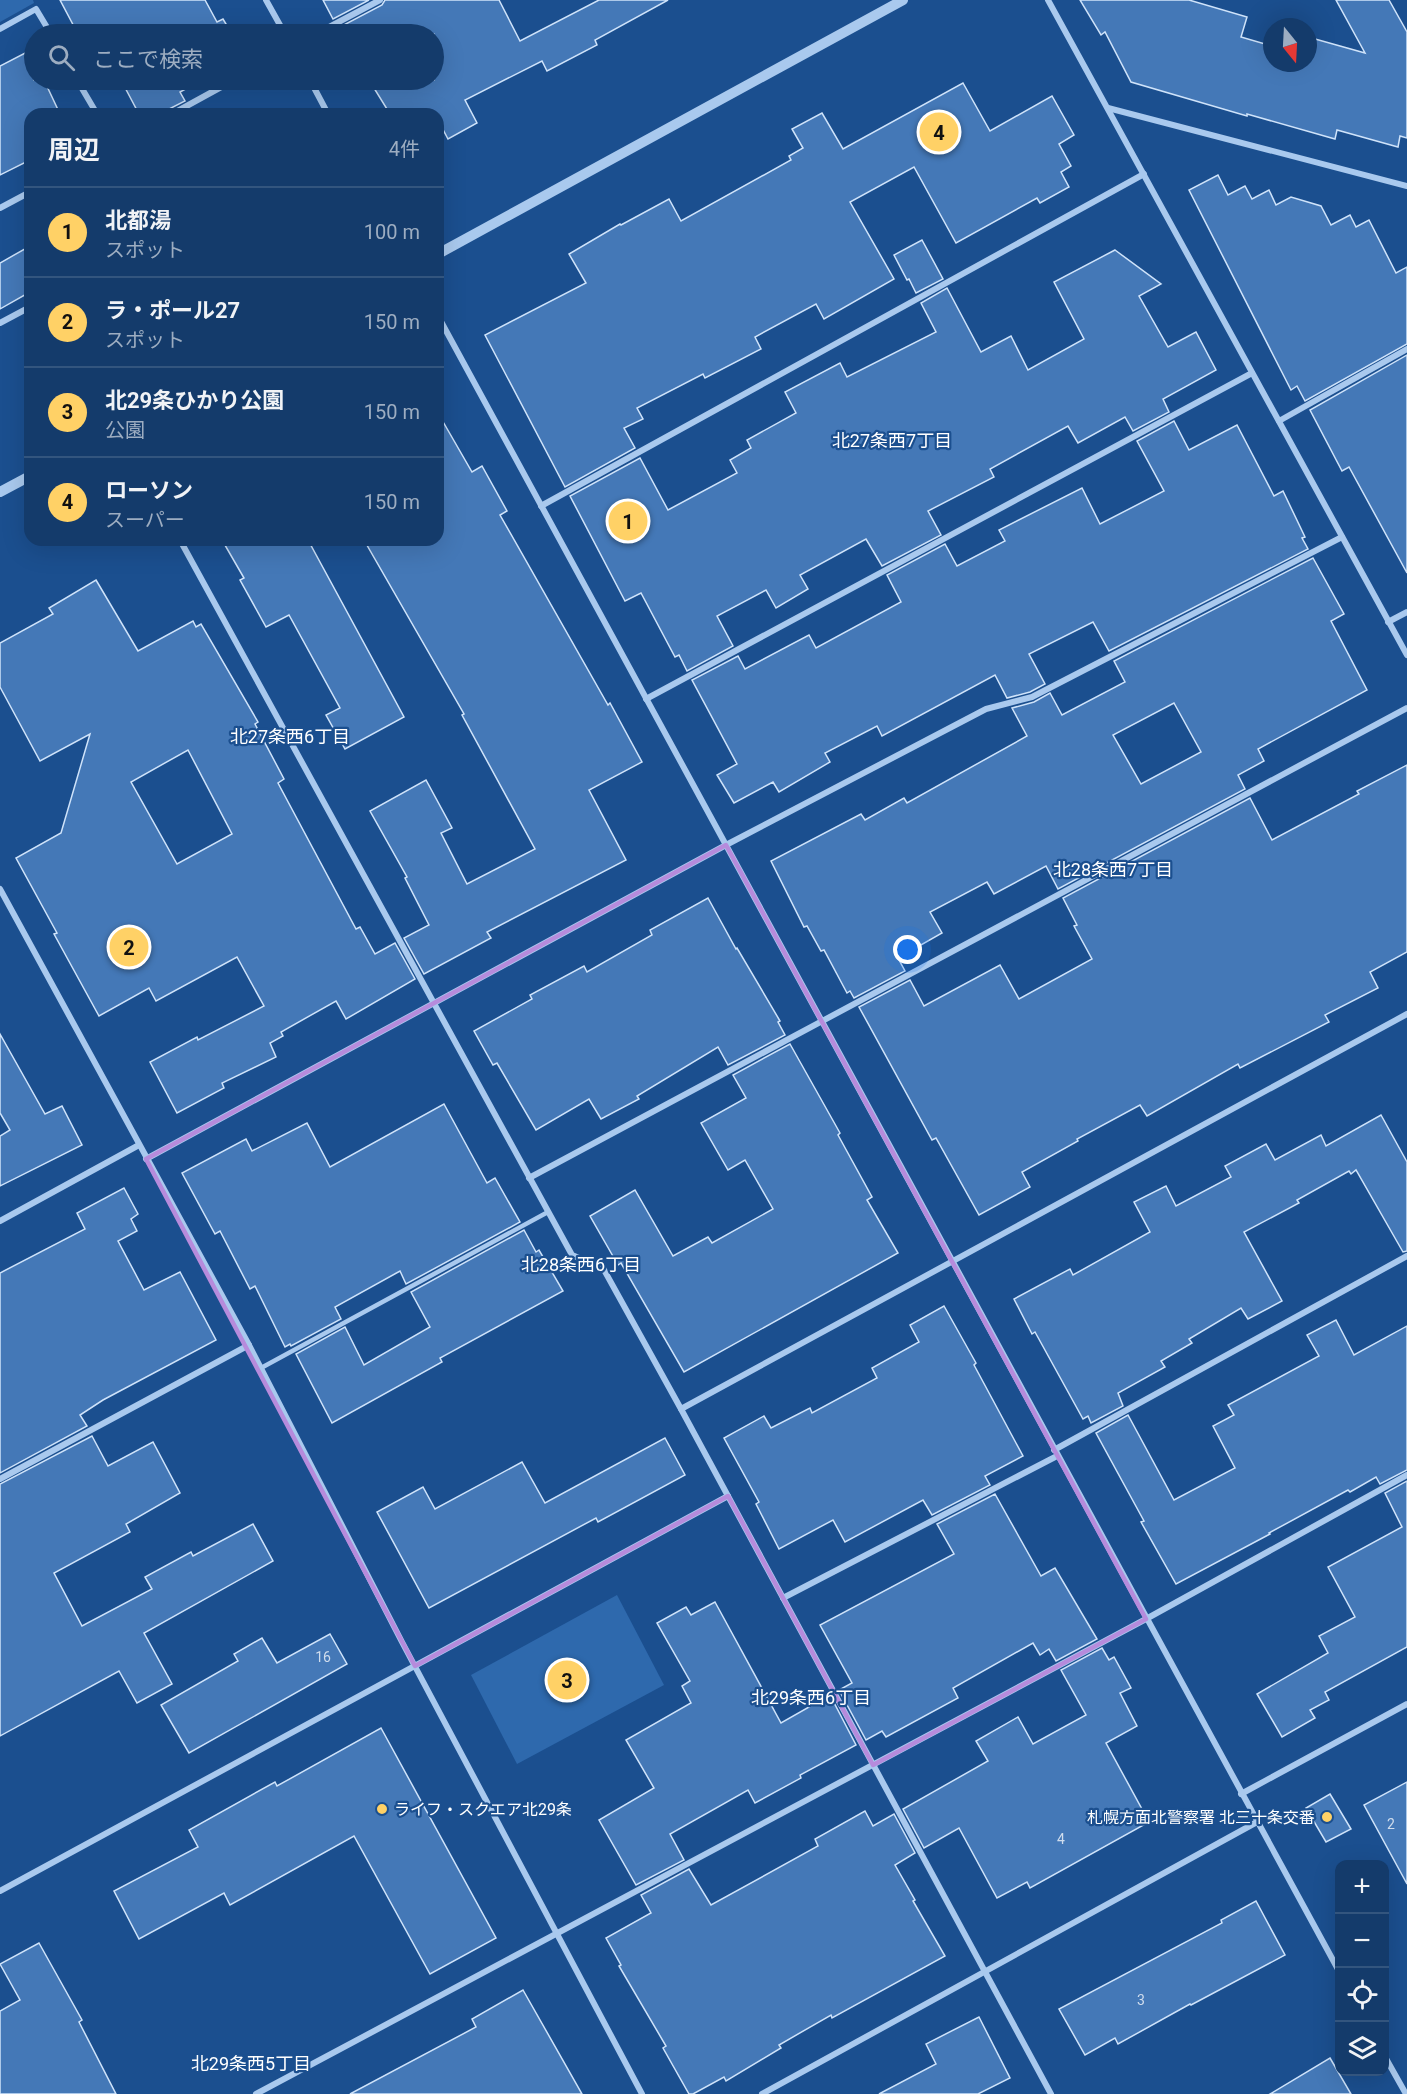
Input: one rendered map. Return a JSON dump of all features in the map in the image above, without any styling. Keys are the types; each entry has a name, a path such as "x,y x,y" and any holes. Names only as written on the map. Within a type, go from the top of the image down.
{"street":[{"path":"266,0 279,24"},
{"path":"335,24 380,0"},
{"path":"444,251 903,0"},
{"path":"1048,0 1407,656"},
{"path":"0,29 36,9 45,24"},
{"path":"83,90 93,108"},
{"path":"183,108 216,90"},
{"path":"315,90 325,108"},
{"path":"1108,108 1407,186"},
{"path":"541,506 1144,174"},
{"path":"0,208 24,195"},
{"path":"0,323 24,310"},
{"path":"444,327 1337,1968"},
{"path":"1279,421 1407,349"},
{"path":"646,699 1252,373"},
{"path":"0,492 24,479"},
{"path":"146,1159 726,845 986,709 1032,697 1342,537"},
{"path":"183,546 572,1255 603,1268 1051,2094"},
{"path":"1388,622 1407,612"},
{"path":"529,1178 1407,708"},
{"path":"1,894 249,1345 415,1666 642,2094"},
{"path":"681,1409 1407,1014"},
{"path":"0,1221 139,1145"},
{"path":"783,1598 1055,1453 1407,1256"},
{"path":"0,1479 249,1345"},
{"path":"256,2094 1146,1619 1407,1475"},
{"path":"0,1892 728,1496"},
{"path":"1241,1794 1407,1704"},
{"path":"762,2094 1257,1822"},
{"path":"1389,2064 1406,2094"}],"lane":[{"path":"261,1368 548,1212"}],"highlighted area":[{"path":"726,845 1146,1619 873,1765 728,1496 415,1666 146,1159"}],"shaded area":[{"path":"0,0 33,0 34,3 0,22"},
{"path":"617,1595 664,1685 517,1764 471,1675"}],"building":[{"path":"60,0 205,0 217,22 223,19 226,24 73,24"},
{"path":"323,0 369,0 333,19"},
{"path":"385,0 499,0 520,41 599,0 668,0 595,40 597,45 547,71 542,61 465,100 477,123 448,139 444,131 444,108 386,108 375,90 444,90 444,24 346,24 382,5"},
{"path":"1080,0 1189,0 1247,17 1241,37 1263,43 1263,72 1317,72 1317,40 1365,53 1336,0 1389,0 1407,32 1407,138 1400,136 1398,147 1337,130 1335,139 1131,82 1105,32 1101,35"},
{"path":"24,54 24,90 49,90 57,108 24,108 24,163 0,175 0,66"},
{"path":"963,83 990,131 1052,96 1074,135 1059,144 1071,166 1061,172 1069,187 1040,203 1037,198 956,243 914,167 850,202 894,279 824,319 816,304 755,337 761,349 705,378 703,374 637,408 643,419 624,428 635,448 565,487 485,335 586,283 569,254 620,224 669,199 681,221 791,160 789,156 803,148 792,129 822,113 843,149"},
{"path":"126,90 184,90 180,92 185,101 171,108 136,108"},
{"path":"1218,175 1228,195 1245,186 1252,199 1269,190 1276,205 1291,197 1321,206 1331,225 1350,215 1356,227 1369,220 1396,273 1407,267 1407,344 1305,401 1297,386 1291,390 1189,190"},
{"path":"922,240 943,279 916,293 894,255"},
{"path":"24,249 24,295 0,309 0,263"},
{"path":"1115,250 1161,284 1139,296 1168,347 1196,332 1216,370 1163,399 1169,412 1133,431 1125,417 1078,443 1068,426 990,469 994,477 928,511 941,535 882,566 866,539 800,575 808,589 776,608 766,590 717,616 733,646 687,671 679,655 675,657 641,593 625,601 570,496 640,458 668,510 737,473 730,460 751,448 747,440 796,413 785,392 840,363 847,377 936,332 921,303 947,288 981,352 1011,336 1028,370 1084,339 1054,282"},
{"path":"1407,355 1407,573 1349,467 1342,471 1310,410"},
{"path":"1174,421 1189,450 1237,425 1274,496 1283,491 1305,537 1302,538 1308,549 1109,651 1093,622 1029,654 1045,684 1030,692 1007,698 995,675 882,736 877,726 825,753 830,762 779,792 773,782 734,803 717,775 737,764 692,680 738,656 745,669 809,635 816,648 901,602 887,575 945,544 957,566 1005,541 999,530 1082,488 1100,524 1164,491 1137,441"},
{"path":"444,423 472,472 482,466 507,511 500,515 642,762 589,790 626,860 487,932 491,938 424,974 404,938 429,925 405,878 407,877 370,811 426,780 452,828 441,833 467,884 535,849 462,715 464,714 367,546 444,546"},
{"path":"225,546 311,546 404,717 345,749 326,715 340,708 289,615 266,627 240,580 244,578"},
{"path":"1313,558 1344,614 1331,621 1367,690 1258,749 1264,761 1238,775 1245,789 1058,889 1046,866 994,894 987,882 930,912 942,933 898,958 905,971 854,998 850,991 847,993 824,950 821,951 807,926 804,927 771,861 861,814 865,820 904,798 907,803 1027,736 1012,708 1034,702 1050,693 1062,715 1125,682 1114,661","holes":["1174,703 1201,752 1141,784 1113,735"]},
{"path":"96,580 138,651 193,621 196,627 201,624 258,722 255,724 284,779 278,783 356,929 360,927 375,954 395,943 415,979 346,1019 336,1001 281,1032 283,1036 270,1043 276,1057 222,1083 224,1088 177,1113 150,1062 264,1006 237,957 156,1001 149,988 99,1016 54,934 57,933 16,858 61,833 90,734 40,761 0,687 0,643 53,614 49,608","holes":["188,750 232,834 177,864 131,782"]},
{"path":"1407,765 1407,952 1370,972 1378,988 1325,1015 1329,1022 1240,1068 1238,1064 1147,1116 1140,1105 1077,1139 1078,1141 1022,1172 1030,1187 979,1215 936,1138 932,1140 859,1007 910,980 924,1006 1000,965 1019,999 1092,959 1074,926 1077,925 1063,898 1250,798 1272,840 1359,794 1357,791"},
{"path":"708,898 780,1021 778,1022 785,1035 728,1065 718,1047 637,1096 639,1099 601,1119 589,1099 536,1130 497,1063 493,1065 474,1031 532,999 530,995 584,966 587,972 652,935 650,930"},
{"path":"0,1034 45,1114 62,1106 82,1145 0,1186 0,1136 10,1130 0,1113"},
{"path":"790,1044 840,1133 838,1135 872,1197 867,1200 898,1253 684,1372 621,1263 618,1265 590,1216 635,1190 673,1256 708,1237 712,1243 773,1209 745,1160 728,1170 701,1123 746,1098 733,1075"},
{"path":"444,1104 487,1183 495,1178 520,1222 406,1284 400,1271 335,1307 341,1319 285,1347 255,1286 250,1289 220,1231 215,1234 182,1173 246,1139 252,1151 307,1123 330,1167"},
{"path":"1381,1115 1407,1162 1407,1251 1403,1252 1356,1170 1351,1174 1349,1171 1297,1200 1299,1203 1244,1232 1282,1301 1248,1319 1241,1308 1189,1339 1192,1343 1161,1361 1165,1367 1118,1393 1123,1406 1091,1423 1088,1416 1083,1419 1035,1332 1032,1334 1014,1299 1070,1269 1073,1275 1150,1232 1134,1202 1166,1186 1176,1206 1231,1177 1225,1166 1266,1144 1275,1160 1321,1135 1326,1146"},
{"path":"124,1188 138,1214 131,1219 137,1231 118,1241 144,1290 180,1272 216,1340 103,1400 80,1415 87,1426 0,1473 0,1273 85,1229 77,1213"},
{"path":"524,1230 536,1252 539,1250 563,1291 440,1358 442,1362 332,1423 296,1354 345,1327 364,1365 430,1327 411,1292"},
{"path":"944,1306 1023,1456 985,1476 990,1485 932,1515 923,1500 845,1542 833,1520 779,1549 756,1504 759,1502 724,1438 764,1416 771,1428 810,1408 812,1413 877,1378 872,1368 919,1342 910,1325"},
{"path":"1336,1320 1354,1355 1407,1326 1407,1470 1380,1484 1376,1477 1350,1492 1348,1490 1176,1584 1141,1522 1144,1521 1096,1433 1128,1415 1174,1500 1235,1468 1213,1426 1234,1415 1228,1405 1319,1356 1307,1335"},
{"path":"92,1436 108,1466 153,1442 180,1493 126,1524 130,1532 54,1573 82,1626 152,1589 145,1577 191,1552 193,1556 253,1524 273,1561 144,1633 172,1684 137,1703 119,1671 0,1736 0,1484"},
{"path":"665,1438 685,1475 598,1522 596,1518 429,1608 377,1512 423,1487 435,1509 522,1462 545,1503"},
{"path":"1407,1481 1407,1647 1325,1692 1329,1700 1310,1710 1315,1718 1282,1737 1257,1694 1328,1653 1319,1636 1355,1617 1328,1567 1402,1527 1385,1493"},
{"path":"995,1494 1041,1576 1055,1568 1097,1639 1056,1661 1049,1649 1040,1655 1033,1643 953,1688 958,1698 886,1737 882,1731 866,1740 839,1690 852,1683 820,1625 954,1554 937,1524"},
{"path":"715,1602 781,1723 830,1695 856,1745 800,1775 801,1778 755,1803 748,1790 670,1834 684,1860 636,1885 599,1820 654,1788 626,1740 691,1703 682,1686 690,1681 657,1623 686,1607 691,1615"},
{"path":"330,1634 347,1664 189,1753 161,1705 238,1661 234,1654 262,1638 277,1663"},
{"path":"1102,1648 1109,1660 1114,1657 1131,1688 1120,1693 1137,1726 1106,1743 1149,1822 1030,1888 1027,1882 997,1898 959,1828 924,1848 903,1809 988,1761 976,1741 1018,1717 1033,1744 1086,1715 1061,1670"},
{"path":"381,1728 496,1938 430,1974 354,1836 230,1905 224,1893 139,1939 114,1891 198,1847 189,1830 275,1782 277,1786"},
{"path":"1407,1782 1407,1884 1364,1805"},
{"path":"1330,1794 1351,1829 1326,1842 1306,1808"},
{"path":"865,1811 873,1826 894,1814 915,1853 895,1865 945,1956 832,2018 831,2015 779,2045 781,2048 726,2081 724,2077 689,2094 663,2048 666,2046 619,1966 621,1965 606,1938 651,1913 641,1895 689,1869 711,1905 818,1846 815,1839"},
{"path":"1256,1901 1285,1955 1118,2044 1115,2038 1085,2055 1059,2009 1222,1923 1221,1920"},
{"path":"39,1943 82,2020 79,2022 116,2094 0,2094 0,2011 20,2000 0,1964"},
{"path":"523,1990 582,2094 350,2094 476,2027 472,2019"},
{"path":"979,2017 1010,2078 978,2094 879,2094 936,2064 926,2044"},
{"path":"1330,2058 1335,2067 1335,2076 1340,2076 1351,2094 1270,2094"}],"place":[{"name":"ローソン","path":"939,132"},
{"name":"北都湯","path":"628,521"},
{"name":"ラ・ポール27","path":"129,947"},
{"name":"北29条ひかり公園","path":"567,1680"},
{"name":"ライフ・スクエア北29条","path":"382,1809"},
{"name":"札幌方面北警察署 北三十条交番","path":"1327,1817"}],"district":[{"name":"北27条西7丁目","path":"892,440"},
{"name":"北27条西6丁目","path":"290,736"},
{"name":"北28条西7丁目","path":"1113,869"},
{"name":"北28条西6丁目","path":"581,1264"},
{"name":"北29条西6丁目","path":"811,1697"},
{"name":"北29条西5丁目","path":"251,2063"}]}
